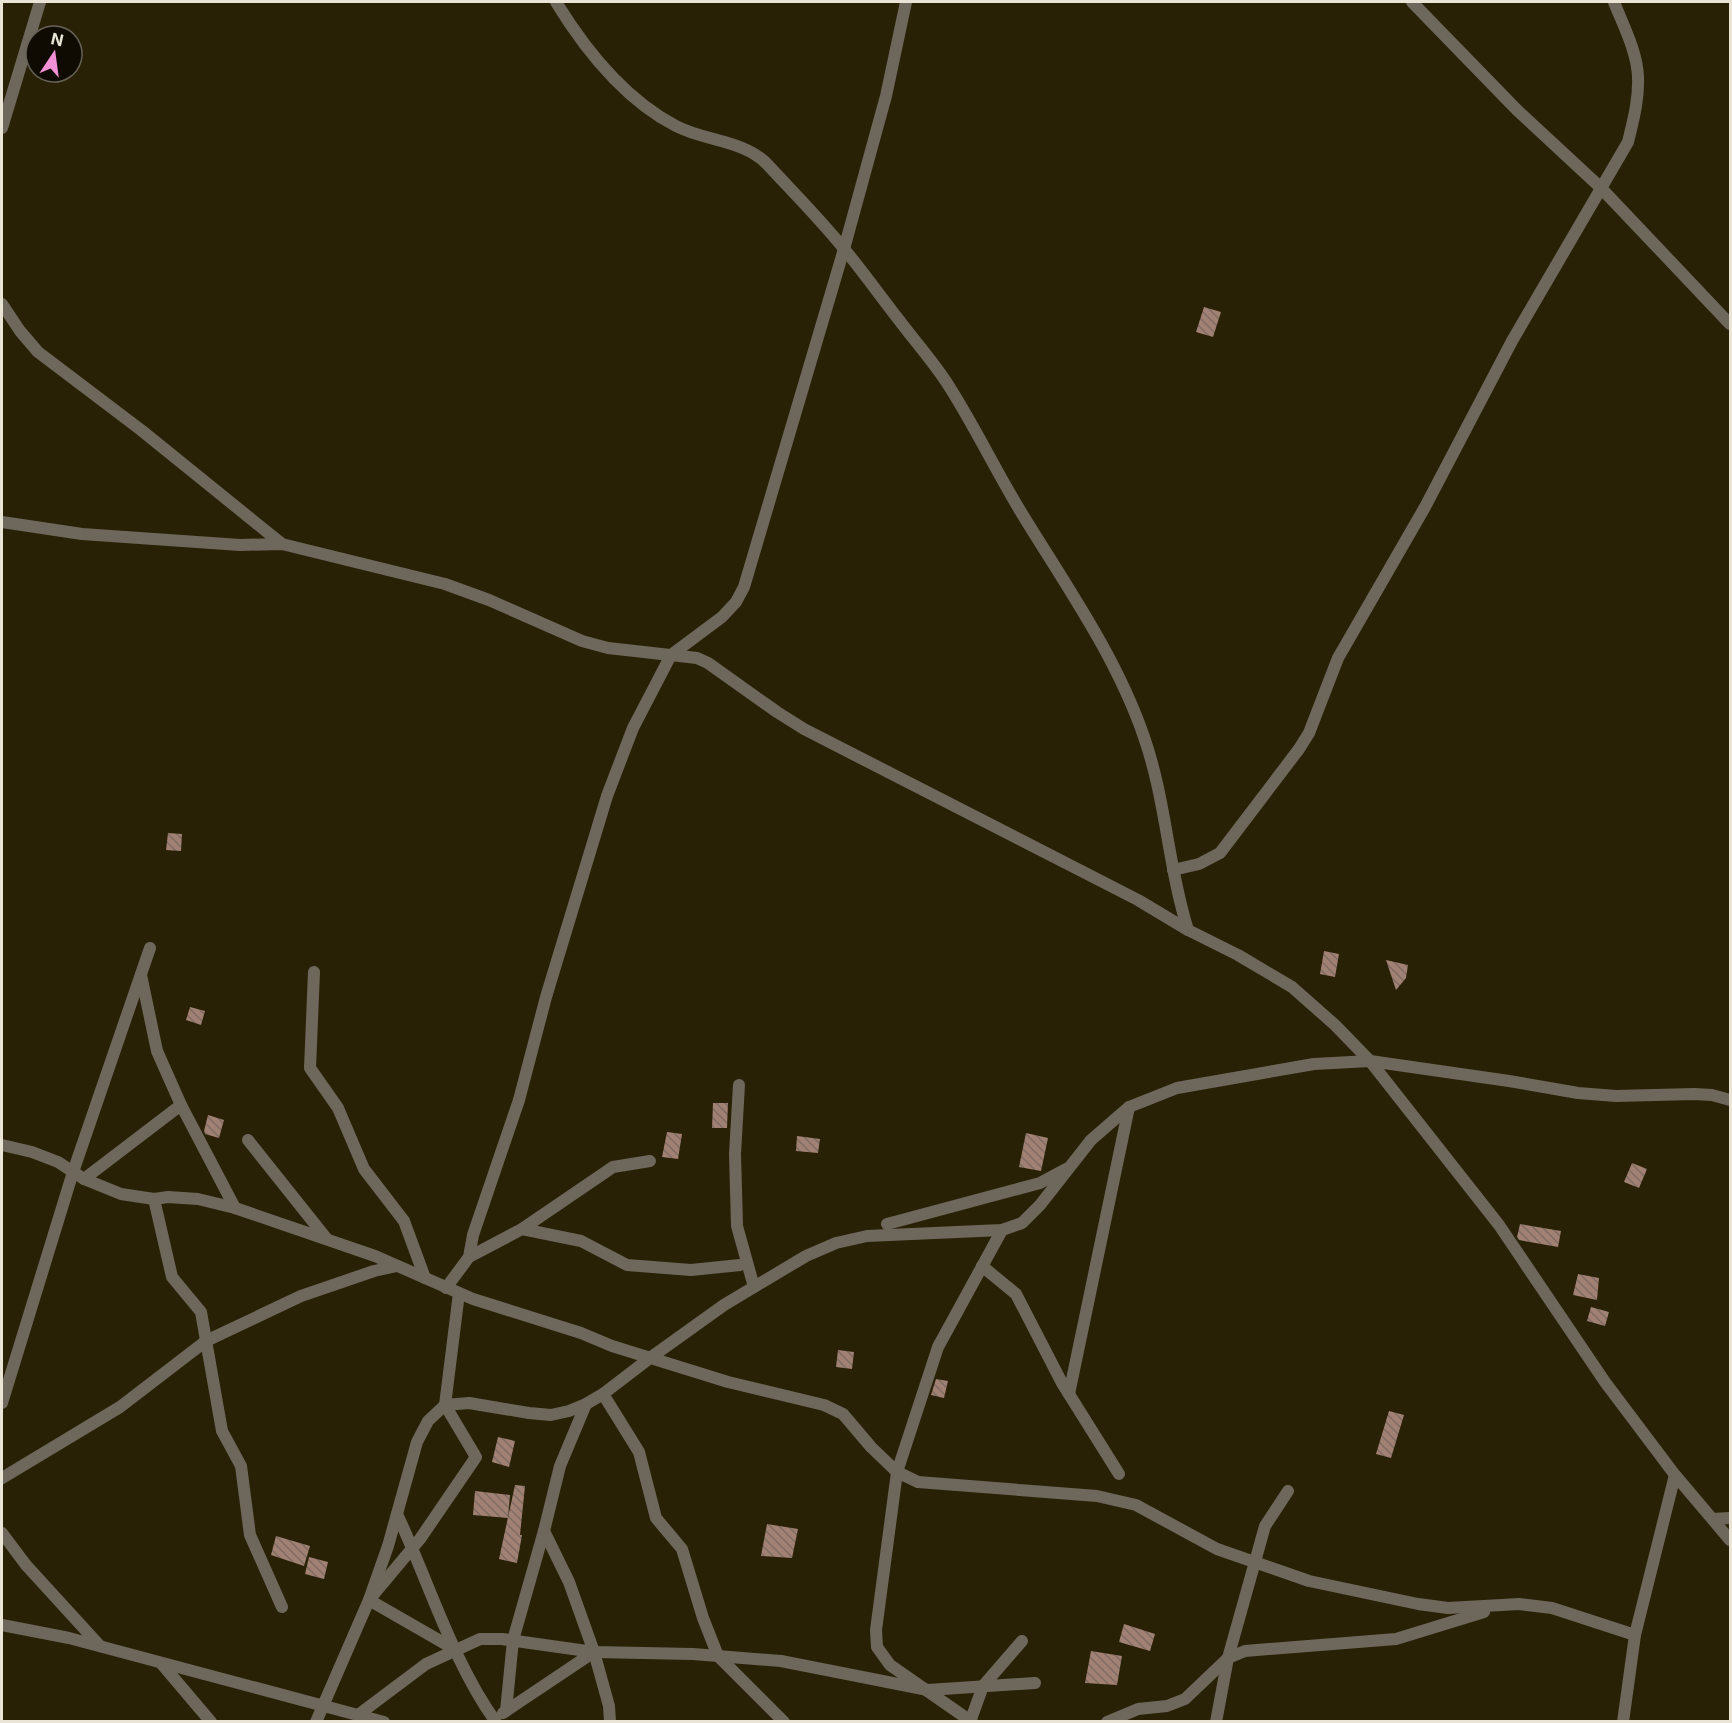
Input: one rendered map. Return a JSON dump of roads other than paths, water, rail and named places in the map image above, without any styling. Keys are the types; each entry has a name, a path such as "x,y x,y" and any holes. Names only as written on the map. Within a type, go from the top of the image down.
{"street":[{"path":"2,128 40,2"},
{"path":"556,2 570,25 608,74 640,103 675,126 742,148 763,160 844,249 944,378 1103,648 1144,736 1161,798 1178,900 1188,930"},
{"path":"469,1257 473,1235 519,1100 546,997 607,796 633,728 671,655 722,617 736,602 744,587 844,249 886,96 906,2"},
{"path":"1412,2 1516,110 1600,187 1731,324"},
{"path":"1173,870 1198,864 1220,853 1309,733 1338,658 1425,507 1512,341 1628,142 1636,111 1638,76 1632,48 1614,2"},
{"path":"2,304 38,352 141,430 282,544"},
{"path":"2,522 82,534 240,545 282,544 445,584 489,600 582,641 608,648 697,658 708,663 804,729 1138,900 1188,930 1238,955 1292,987 1335,1025 1370,1061 1499,1225 1605,1382 1676,1475 1731,1540"},
{"path":"2,1403 150,948"},
{"path":"314,972 310,1068 338,1108 364,1169 404,1221 424,1278"},
{"path":"141,975 156,1051 181,1105 235,1208"},
{"path":"316,1722 344,1652 369,1600 388,1546 417,1442 428,1421 446,1405 469,1402 551,1415 586,1404 724,1305 806,1256 836,1243 867,1236 1002,1230 1022,1223 1040,1205 1091,1140 1129,1107 1177,1088 1314,1064 1370,1061 1578,1093 1616,1096 1694,1094 1712,1095 1731,1100"},
{"path":"739,1085 735,1154 737,1226 754,1287"},
{"path":"78,1175 181,1105"},
{"path":"1069,1394 1129,1107"},
{"path":"248,1140 327,1239"},
{"path":"2,1146 32,1152 58,1162 78,1175 121,1194 154,1199 168,1197 198,1199 235,1208 327,1239 490,1305 581,1333 612,1346 728,1382 824,1405 843,1414 871,1447 897,1472 918,1482 1096,1496 1136,1504 1218,1549 1309,1581 1418,1604 1449,1608 1520,1604 1552,1608 1635,1635"},
{"path":"446,1288 469,1257 522,1229 613,1167 650,1161"},
{"path":"886,1224 1040,1182 1070,1167"},
{"path":"154,1199 172,1277 201,1312 222,1431 241,1466 250,1535 282,1607"},
{"path":"522,1229 581,1241 627,1265 692,1270 740,1265"},
{"path":"1002,1230 938,1347 897,1472 876,1630 877,1647 890,1665 970,1721 983,1686 1023,1641"},
{"path":"2,1478 120,1407 206,1341 301,1296 374,1271 397,1266"},
{"path":"982,1266 1016,1294 1069,1394 1119,1474"},
{"path":"369,1600 413,1547 476,1457 446,1405 459,1293"},
{"path":"603,1394 639,1452 656,1518 682,1549 703,1618 718,1656 784,1722"},
{"path":"506,1711 513,1640 560,1466 586,1404"},
{"path":"1623,1722 1635,1635 1676,1475"},
{"path":"1216,1722 1228,1658 1265,1526 1288,1491"},
{"path":"397,1514 456,1650 494,1721 594,1652"},
{"path":"1713,1519 1731,1518"},
{"path":"544,1531 568,1582 594,1652 609,1706 610,1722"},
{"path":"2,1533 26,1565 101,1647"},
{"path":"369,1600 456,1650"},
{"path":"1107,1722 1138,1709 1167,1706 1185,1700 1228,1658 1245,1651 1396,1639 1503,1606"},
{"path":"2,1625 161,1662 384,1722"},
{"path":"358,1715 426,1664 480,1639 513,1640 594,1652 718,1656 781,1661 928,1690 1035,1683"},
{"path":"161,1662 211,1722"}]}
